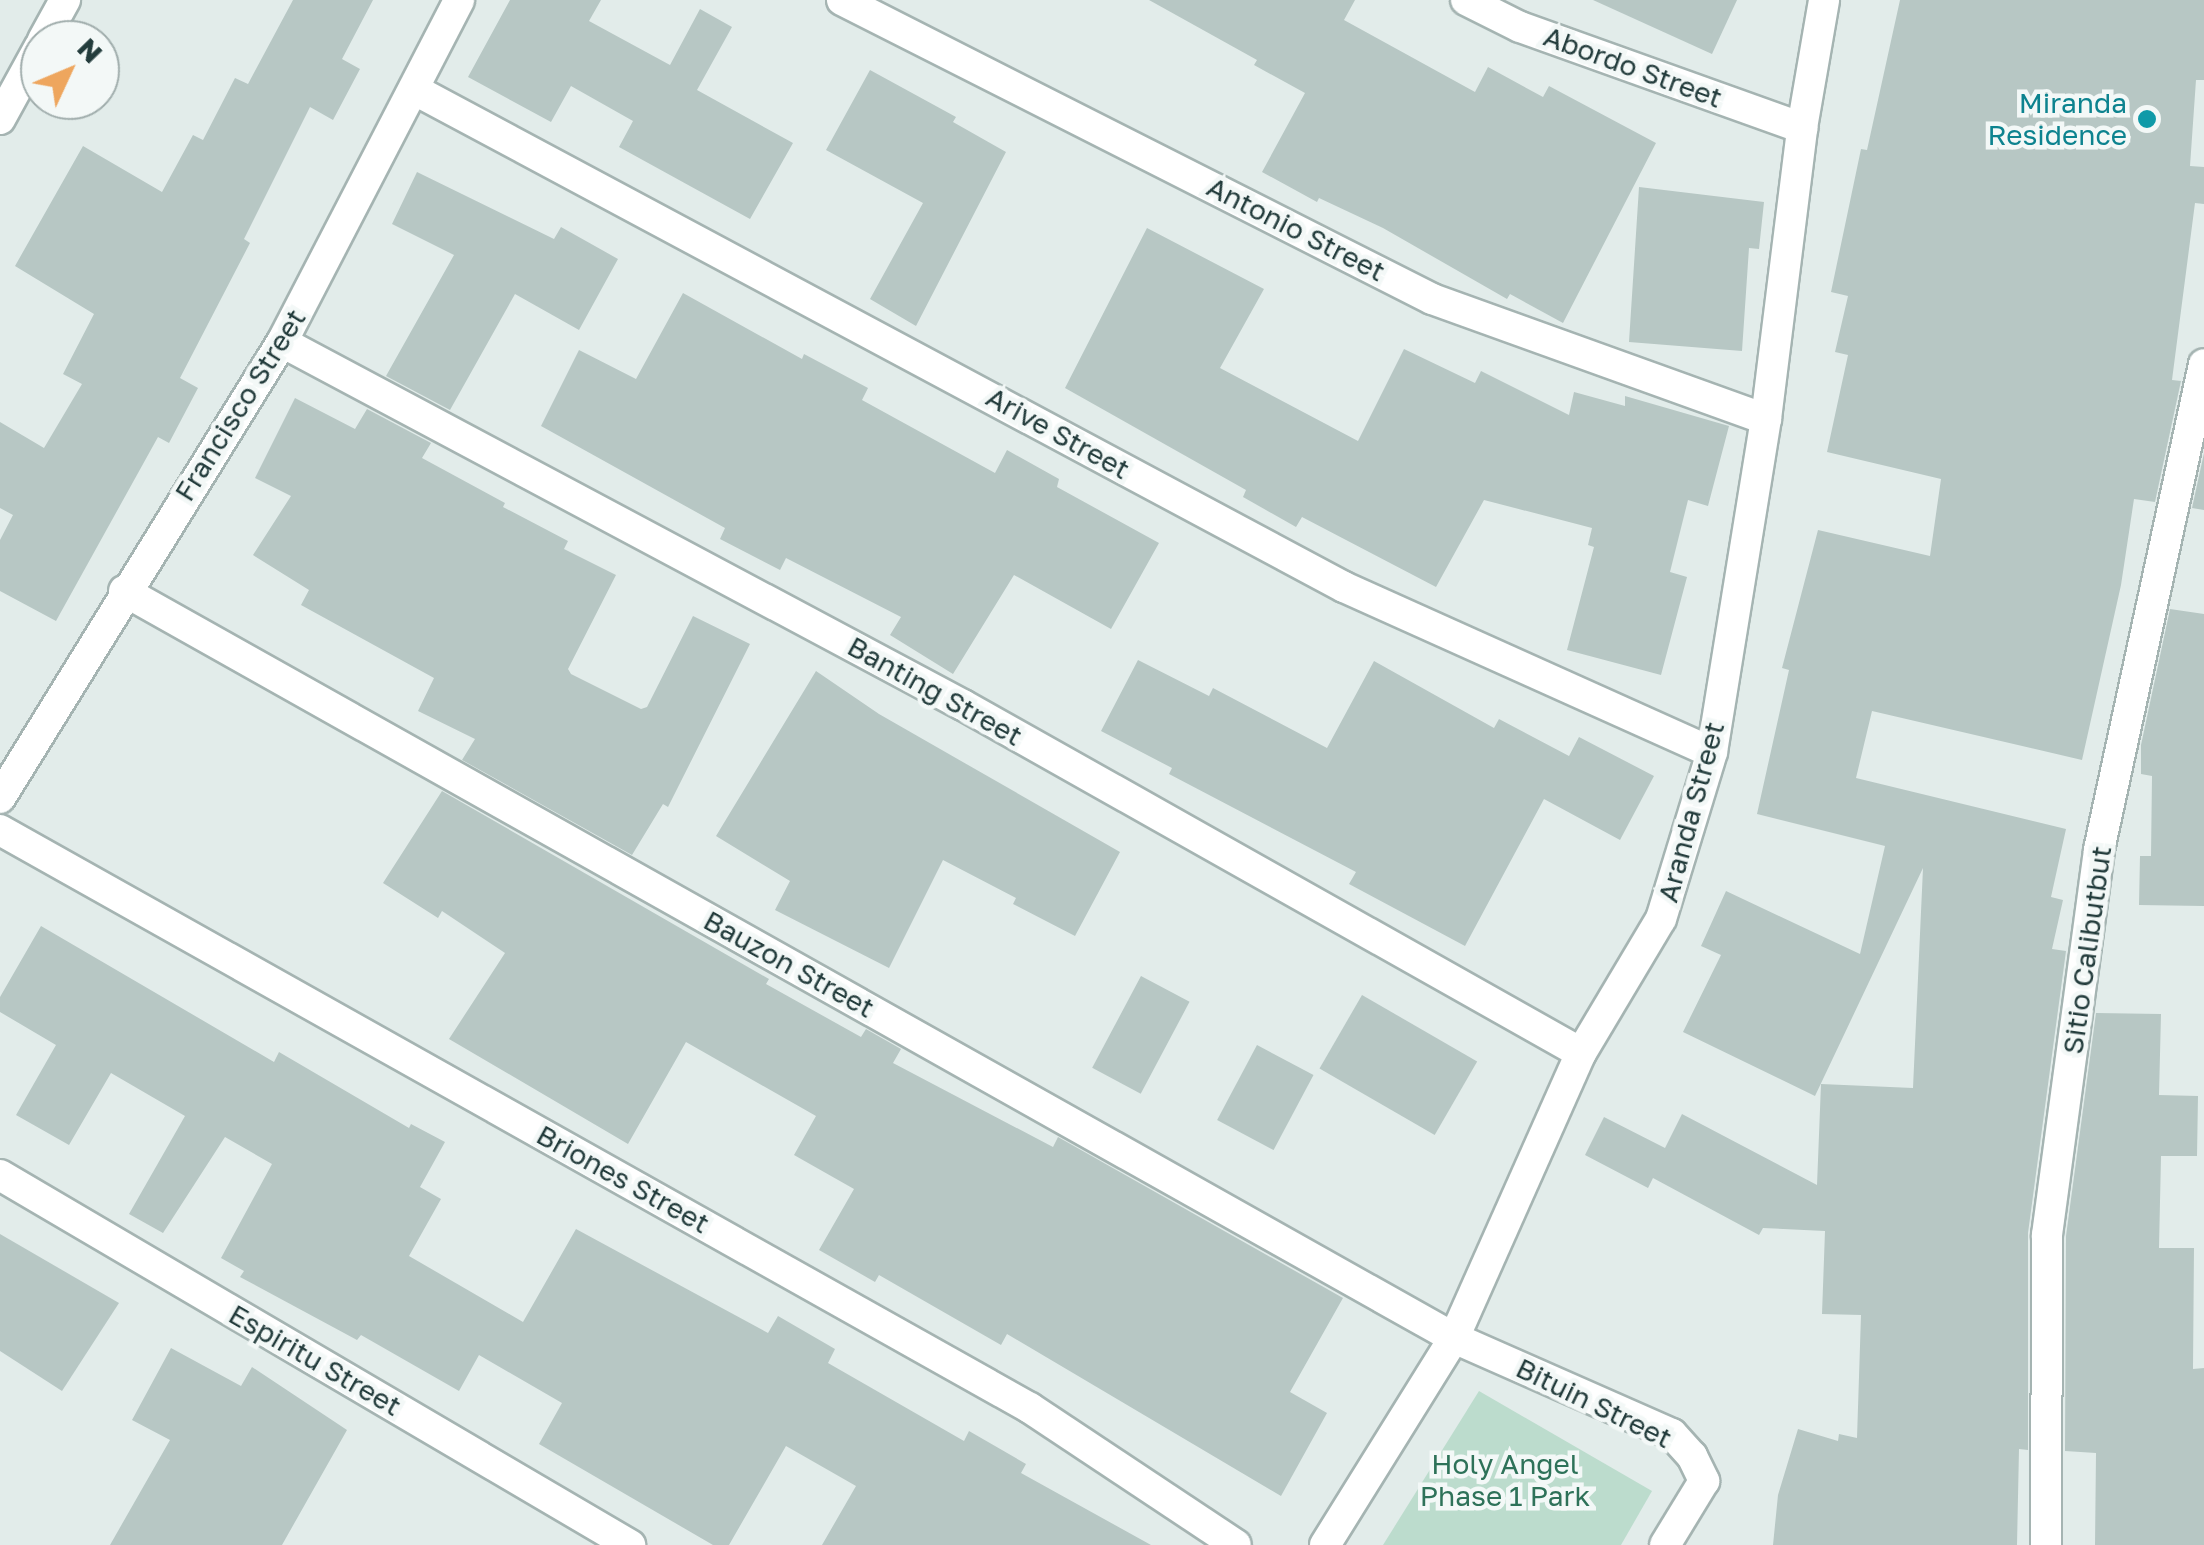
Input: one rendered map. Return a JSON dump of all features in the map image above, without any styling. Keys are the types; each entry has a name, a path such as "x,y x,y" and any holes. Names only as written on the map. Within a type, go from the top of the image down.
{"street":[{"name":"Francisco Street","path":"0,798 282,342 459,0"},
{"name":"Antonio Street","path":"842,0 1432,299 1766,419"},
{"name":"Abordo Street","path":"1466,0 1520,26 1802,128"},
{"name":"Aranda Street","path":"1325,1545 1454,1338 1581,1053 1661,919 1712,752 1766,419 1802,128 1824,0"},
{"path":"0,119 20,83"},
{"name":"Arive Street","path":"415,90 1344,587 1712,752"},
{"name":"Banting Street","path":"282,342 964,705 1581,1053"},
{"name":"Sitio Calibutbut","path":"2046,1545 2046,1234 2100,850 2204,364"},
{"name":"Bauzon Street","path":"124,592 1454,1338"},
{"name":"Briones Street","path":"0,830 1030,1408 1236,1545"},
{"name":"Espiritu Street","path":"0,1175 630,1545"},
{"name":"Bituin Street","path":"1454,1338 1672,1434 1692,1456 1704,1481 1665,1545"}],"green space":[{"name":"Holy Angel Phase 1 Park","path":"1479,1391 1652,1491 1621,1545 1383,1545"}],"building":[{"path":"293,0 373,0 342,59 360,69 333,120 310,107 244,239 250,243 180,378 198,388 169,443 158,437 56,621 0,591 0,540 13,515 0,508 0,422 44,448 82,384 63,374 94,314 15,266 83,146 162,192 193,135 203,140 235,78 248,84"},
{"path":"510,0 601,0 589,21 670,65 700,9 732,27 697,90 793,143 750,219 619,147 633,121 571,86 551,122 468,77"},
{"path":"1149,0 1355,0 1344,20 1475,92 1488,67 1543,97 1549,86 1656,143 1563,323 1510,294 1507,299 1383,228 1319,198 1317,202 1262,172 1305,93 1254,65 1257,60"},
{"path":"1593,0 1737,0 1712,54"},
{"path":"1900,0 2204,0 2204,80 2196,80 2190,166 2204,167 2204,204 2195,203 2172,380 2181,381 2155,502 2134,499 2121,585 2082,760 1872,711 1856,778 2066,829 2051,897 2063,900 2052,949 2066,951 2028,1233 2028,1450 2019,1449 2017,1545 1773,1545 1778,1495 1798,1429 1838,1441 1839,1434 1857,1438 1861,1315 1822,1314 1825,1231 1763,1228 1759,1235 1653,1178 1648,1188 1585,1155 1604,1117 1665,1148 1682,1114 1817,1185 1821,1084 1913,1088 1923,868 1815,1096 1683,1032 1721,955 1701,946 1726,891 1860,954 1885,846 1757,814 1789,670 1782,668 1818,530 1930,556 1941,479 1827,452 1848,355 1835,352 1848,296 1831,292 1861,149 1867,150"},
{"path":"870,70 956,117 953,122 1006,152 916,326 870,299 923,203 826,150"},
{"path":"417,172 554,239 561,227 618,259 579,330 515,294 450,410 386,376 454,255 392,224"},
{"path":"1639,187 1764,202 1759,249 1749,248 1742,351 1629,342"},
{"path":"1147,228 1264,289 1220,368 1358,441 1404,349 1475,383 1481,371 1569,415 1574,392 1625,406 1625,396 1729,426 1708,506 1688,500 1670,572 1687,577 1661,675 1567,650 1594,547 1588,545 1592,528 1484,500 1436,587 1302,517 1296,527 1243,497 1246,490 1065,388"},
{"path":"683,293 802,359 804,354 868,388 862,400 995,473 1007,450 1059,479 1057,487 1159,543 1111,629 1014,575 953,674 890,635 901,617 786,558 780,570 720,539 725,528 541,426 579,350 636,379"},
{"path":"295,398 355,429 367,409 431,443 422,458 568,541 564,549 616,575 568,669 571,674 641,709 647,707 693,616 750,644 668,807 663,804 632,855 462,760 475,739 418,711 434,678 301,605 309,590 253,555 291,496 255,478"},
{"path":"2204,453 2204,510 2192,508"},
{"path":"2170,609 2204,614 2204,906 2139,905 2140,856 2151,856 2152,776 2141,774 2141,745"},
{"path":"1138,660 1209,696 1213,688 1327,748 1374,661 1494,728 1499,719 1569,756 1579,737 1654,776 1620,840 1544,799 1465,946 1349,884 1356,872 1169,774 1172,768 1101,731"},
{"path":"816,671 879,714 1120,852 1075,936 1013,904 1016,898 943,860 889,968 775,910 790,881 716,836"},
{"path":"442,791 769,979 766,984 861,1037 866,1029 901,1049 893,1063 1053,1147 1058,1137 1343,1298 1290,1392 1327,1413 1281,1496 1007,1334 1001,1345 879,1275 875,1282 819,1250 854,1189 794,1155 816,1116 686,1042 628,1144 449,1039 505,953 442,911 438,918 383,883"},
{"path":"41,926 274,1062 279,1052 409,1128 411,1124 445,1142 420,1187 441,1199 409,1256 523,1322 576,1229 768,1333 778,1316 835,1349 828,1363 964,1441 969,1431 1026,1464 1021,1473 1151,1545 822,1545 856,1486 786,1446 729,1545 713,1545 539,1444 562,1403 479,1355 459,1391 361,1335 357,1340 240,1277 244,1271 221,1258 272,1164 225,1137 163,1233 129,1214 185,1116 111,1073 69,1145 16,1115 56,1045 0,1012 0,997"},
{"path":"1141,976 1190,1002 1141,1094 1092,1068"},
{"path":"1362,995 1477,1062 1435,1135 1320,1069"},
{"path":"2096,1013 2161,1014 2159,1095 2198,1096 2197,1156 2161,1156 2159,1248 2194,1248 2193,1369 2204,1368 2204,1545 2095,1545 2096,1453 2065,1451 2066,1236"},
{"path":"1257,1045 1314,1075 1274,1150 1217,1120"},
{"path":"0,1234 119,1303 62,1391 0,1351"},
{"path":"171,1348 241,1386 252,1367 347,1430 282,1545 110,1545 170,1440 132,1420"}],"place":[{"name":"Miranda Residence","path":"2147,119"}]}
